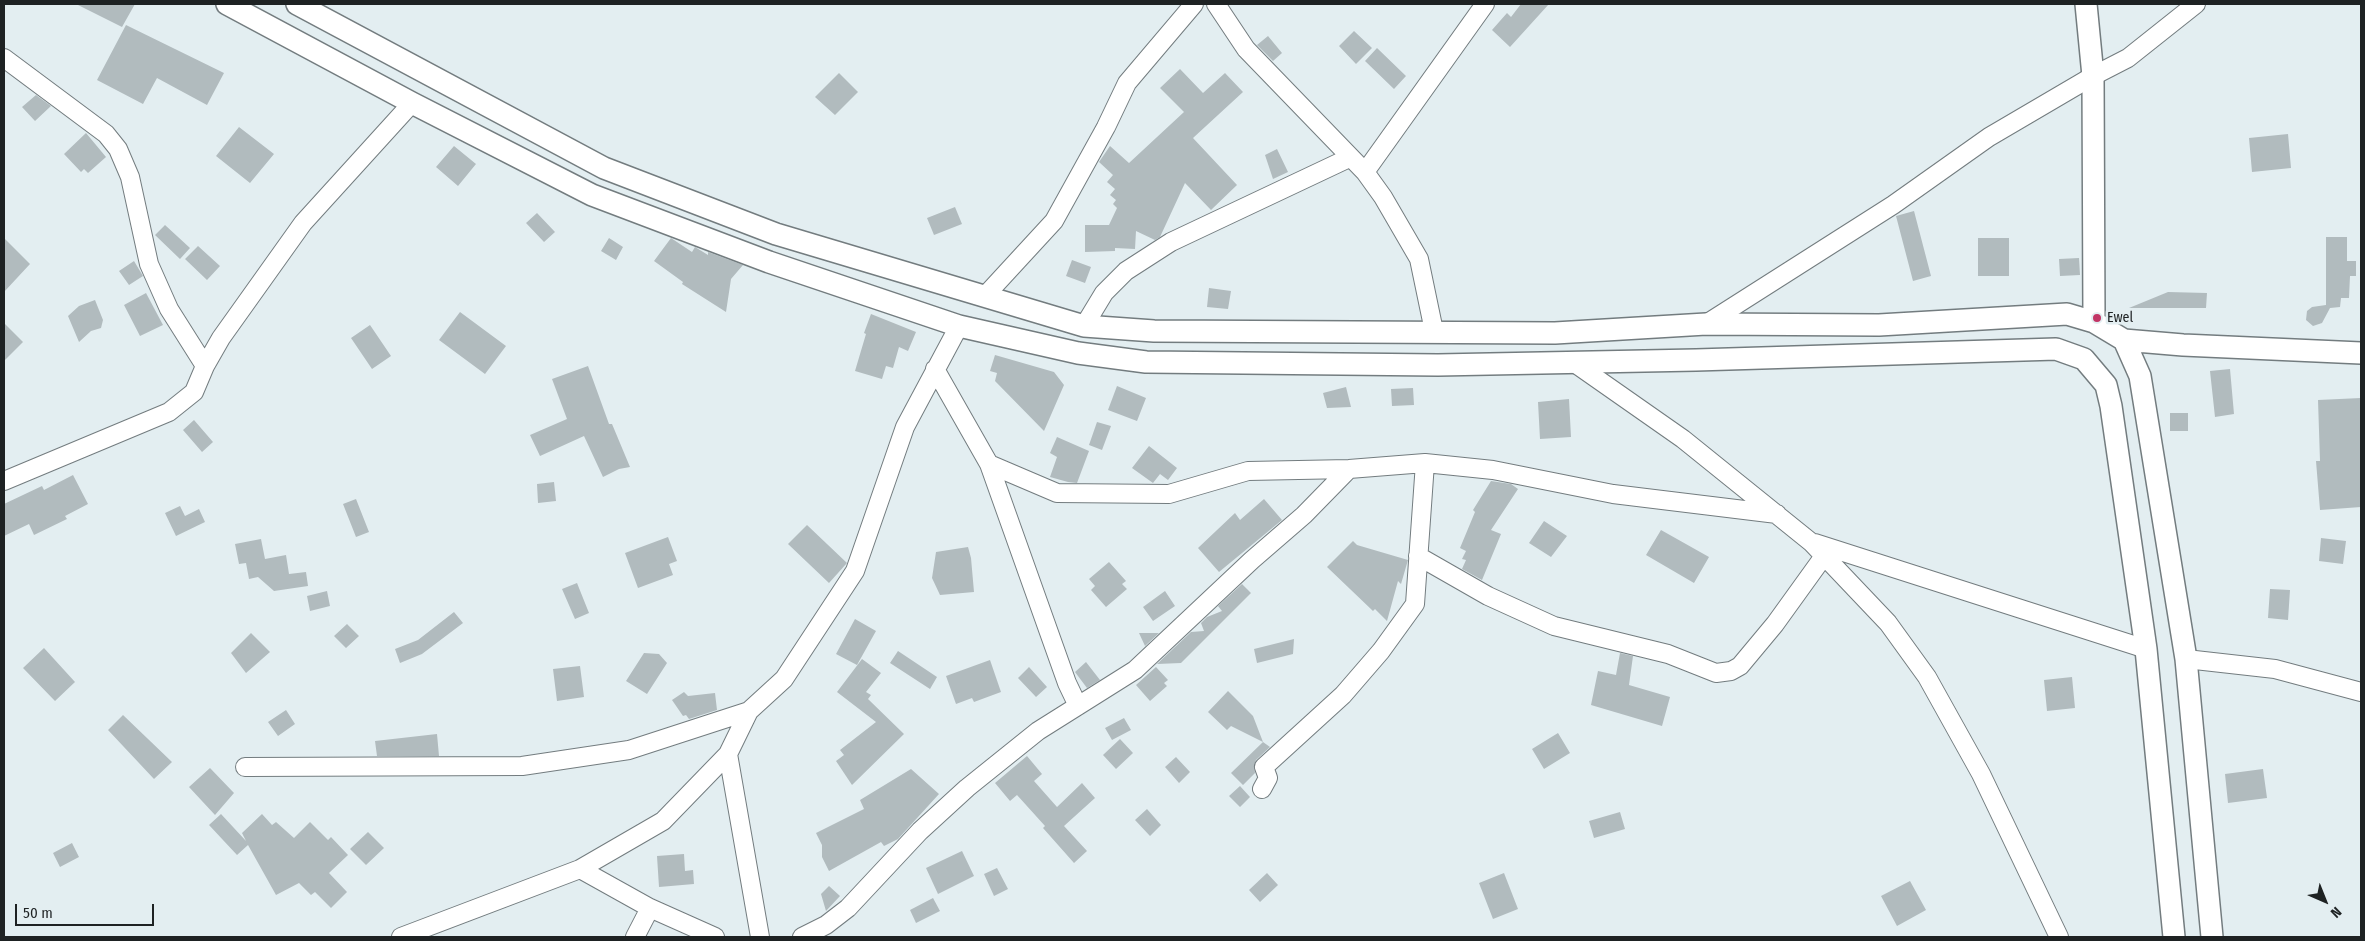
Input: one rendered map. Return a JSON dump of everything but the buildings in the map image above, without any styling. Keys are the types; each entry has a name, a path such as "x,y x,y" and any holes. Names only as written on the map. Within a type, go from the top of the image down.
{"street":[{"path":"227,4 412,104 592,195 769,262 959,326 1078,353 1146,362 1438,365 2056,349 2084,359 2106,385 2111,406 2146,650 2174,937"},
{"path":"297,4 604,168 776,234 1084,326 1154,331 1555,333 1706,324 1879,325 2067,314 2094,322 2124,340 2183,345 2361,353"},
{"path":"984,297 1054,221 1093,152 1127,83 1194,4"},
{"path":"1216,4 1246,49 1349,158 1365,172 1383,197 1418,259 1434,331"},
{"path":"1365,172 1485,4"},
{"path":"2086,4 2093,76 2094,322"},
{"path":"1706,324 1893,205 1989,137 2093,76 2128,58 2196,4"},
{"path":"4,58 106,134 118,149 130,177 149,264 170,309 205,366"},
{"path":"4,481 169,412 194,392 205,366 221,338 303,223 412,104"},
{"path":"1084,326 1104,293 1126,270 1171,242 1349,158"},
{"path":"401,937 580,869 663,821 728,754 749,711 784,679 855,571 906,427 959,326"},
{"path":"2124,340 2140,376 2186,659 2212,937"},
{"path":"1573,362 1683,439 1812,542 1888,623 1927,677 1981,774 2059,937"},
{"path":"935,369 990,464 1067,683 1078,706"},
{"path":"990,464 1057,493 1169,494 1248,471 1349,469 1425,463 1493,470 1613,494 1777,514"},
{"path":"1262,789 1268,778 1264,767 1343,695 1380,651 1415,604 1425,463"},
{"path":"802,937 826,925 848,908 920,831 966,788 1038,731 1135,670 1252,560 1304,515 1349,469"},
{"path":"1812,542 2146,650"},
{"path":"1418,556 1488,596 1554,626 1668,654 1716,673 1731,671 1740,666 1775,624 1824,556"},
{"path":"2186,659 2275,669 2361,692"},
{"path":"245,767 522,766 629,750 749,711"},
{"path":"728,754 759,936"},
{"path":"580,869 650,908 715,937"},
{"path":"635,937 650,908"}],"place":[{"name":"Ewel","path":"2097,318"}]}
